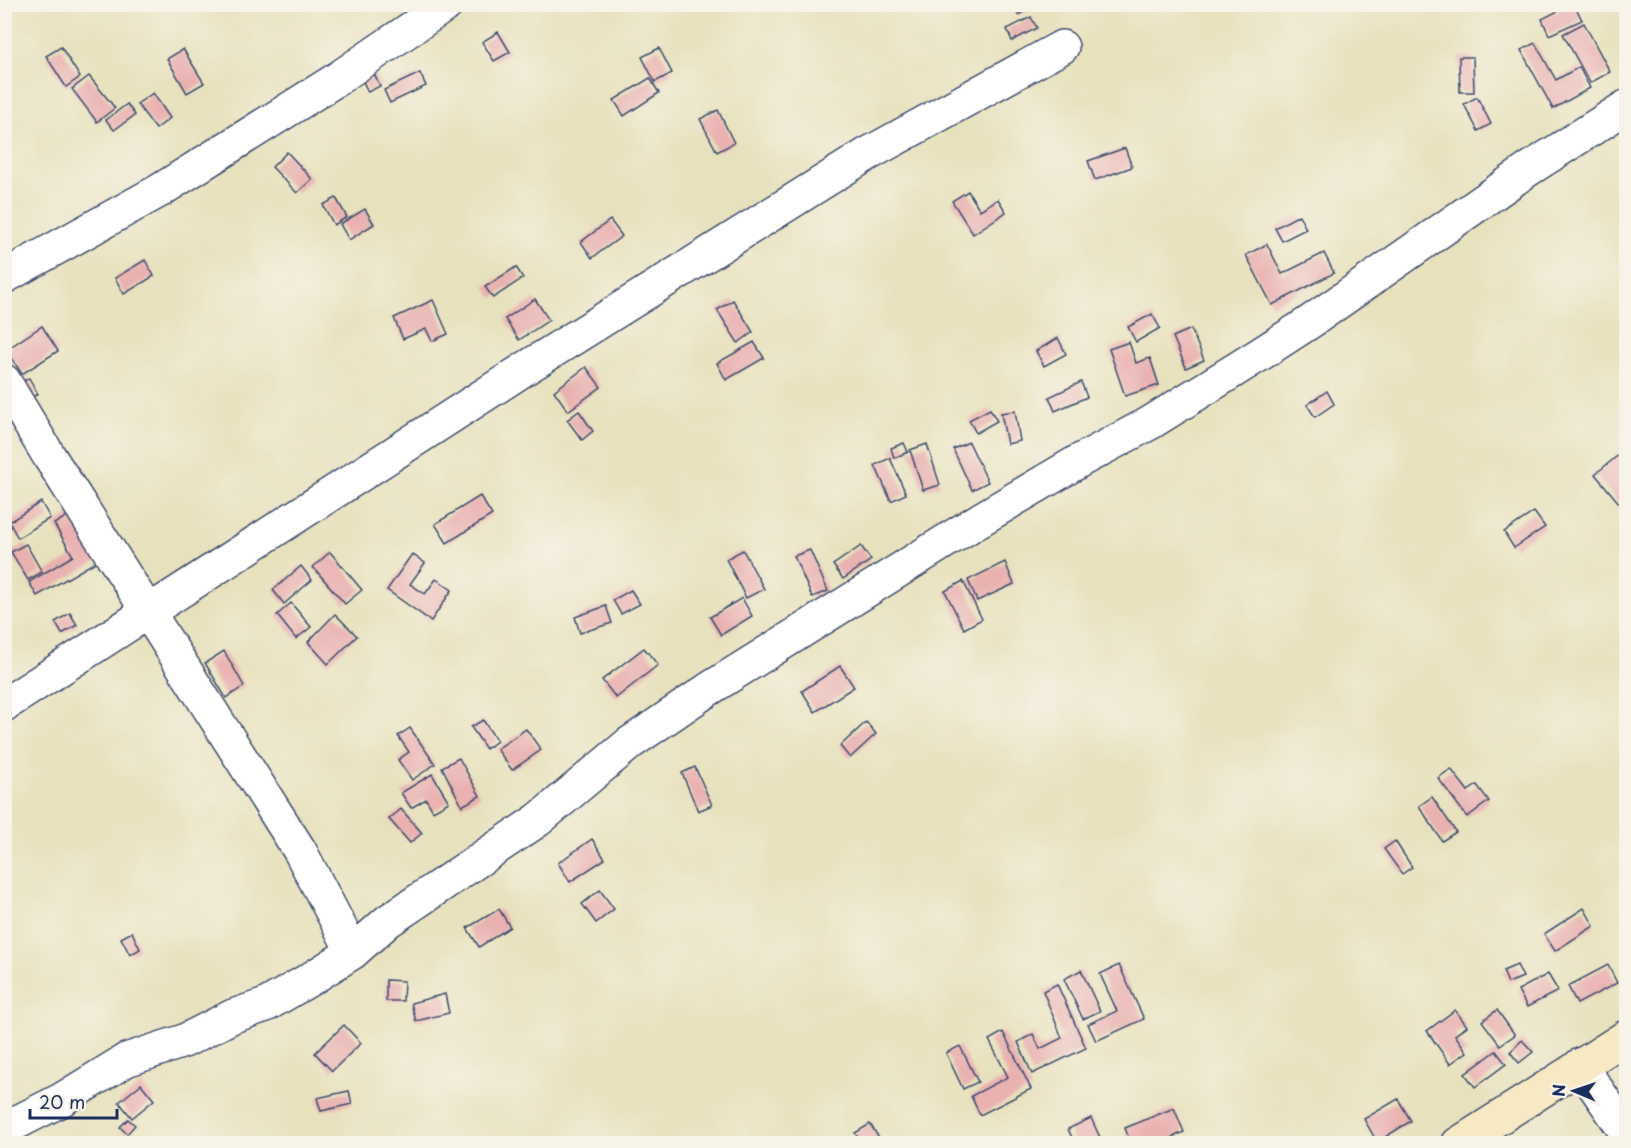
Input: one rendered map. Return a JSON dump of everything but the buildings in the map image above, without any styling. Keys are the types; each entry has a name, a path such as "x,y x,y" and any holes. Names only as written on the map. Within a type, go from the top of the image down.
{"street":[{"path":"4,277 159,191 333,81 447,4"},
{"path":"4,705 526,368 856,161 1062,47"},
{"path":"4,1129 61,1100 126,1060 184,1041 233,1016 266,1005 353,952 388,921 538,820 630,742 981,519 1079,461 1150,423 1268,350 1529,169 1626,107"},
{"path":"4,381 49,456 300,851 353,952"},
{"path":"1458,1143 1626,1037"},
{"path":"1580,1065 1626,1132"}]}
